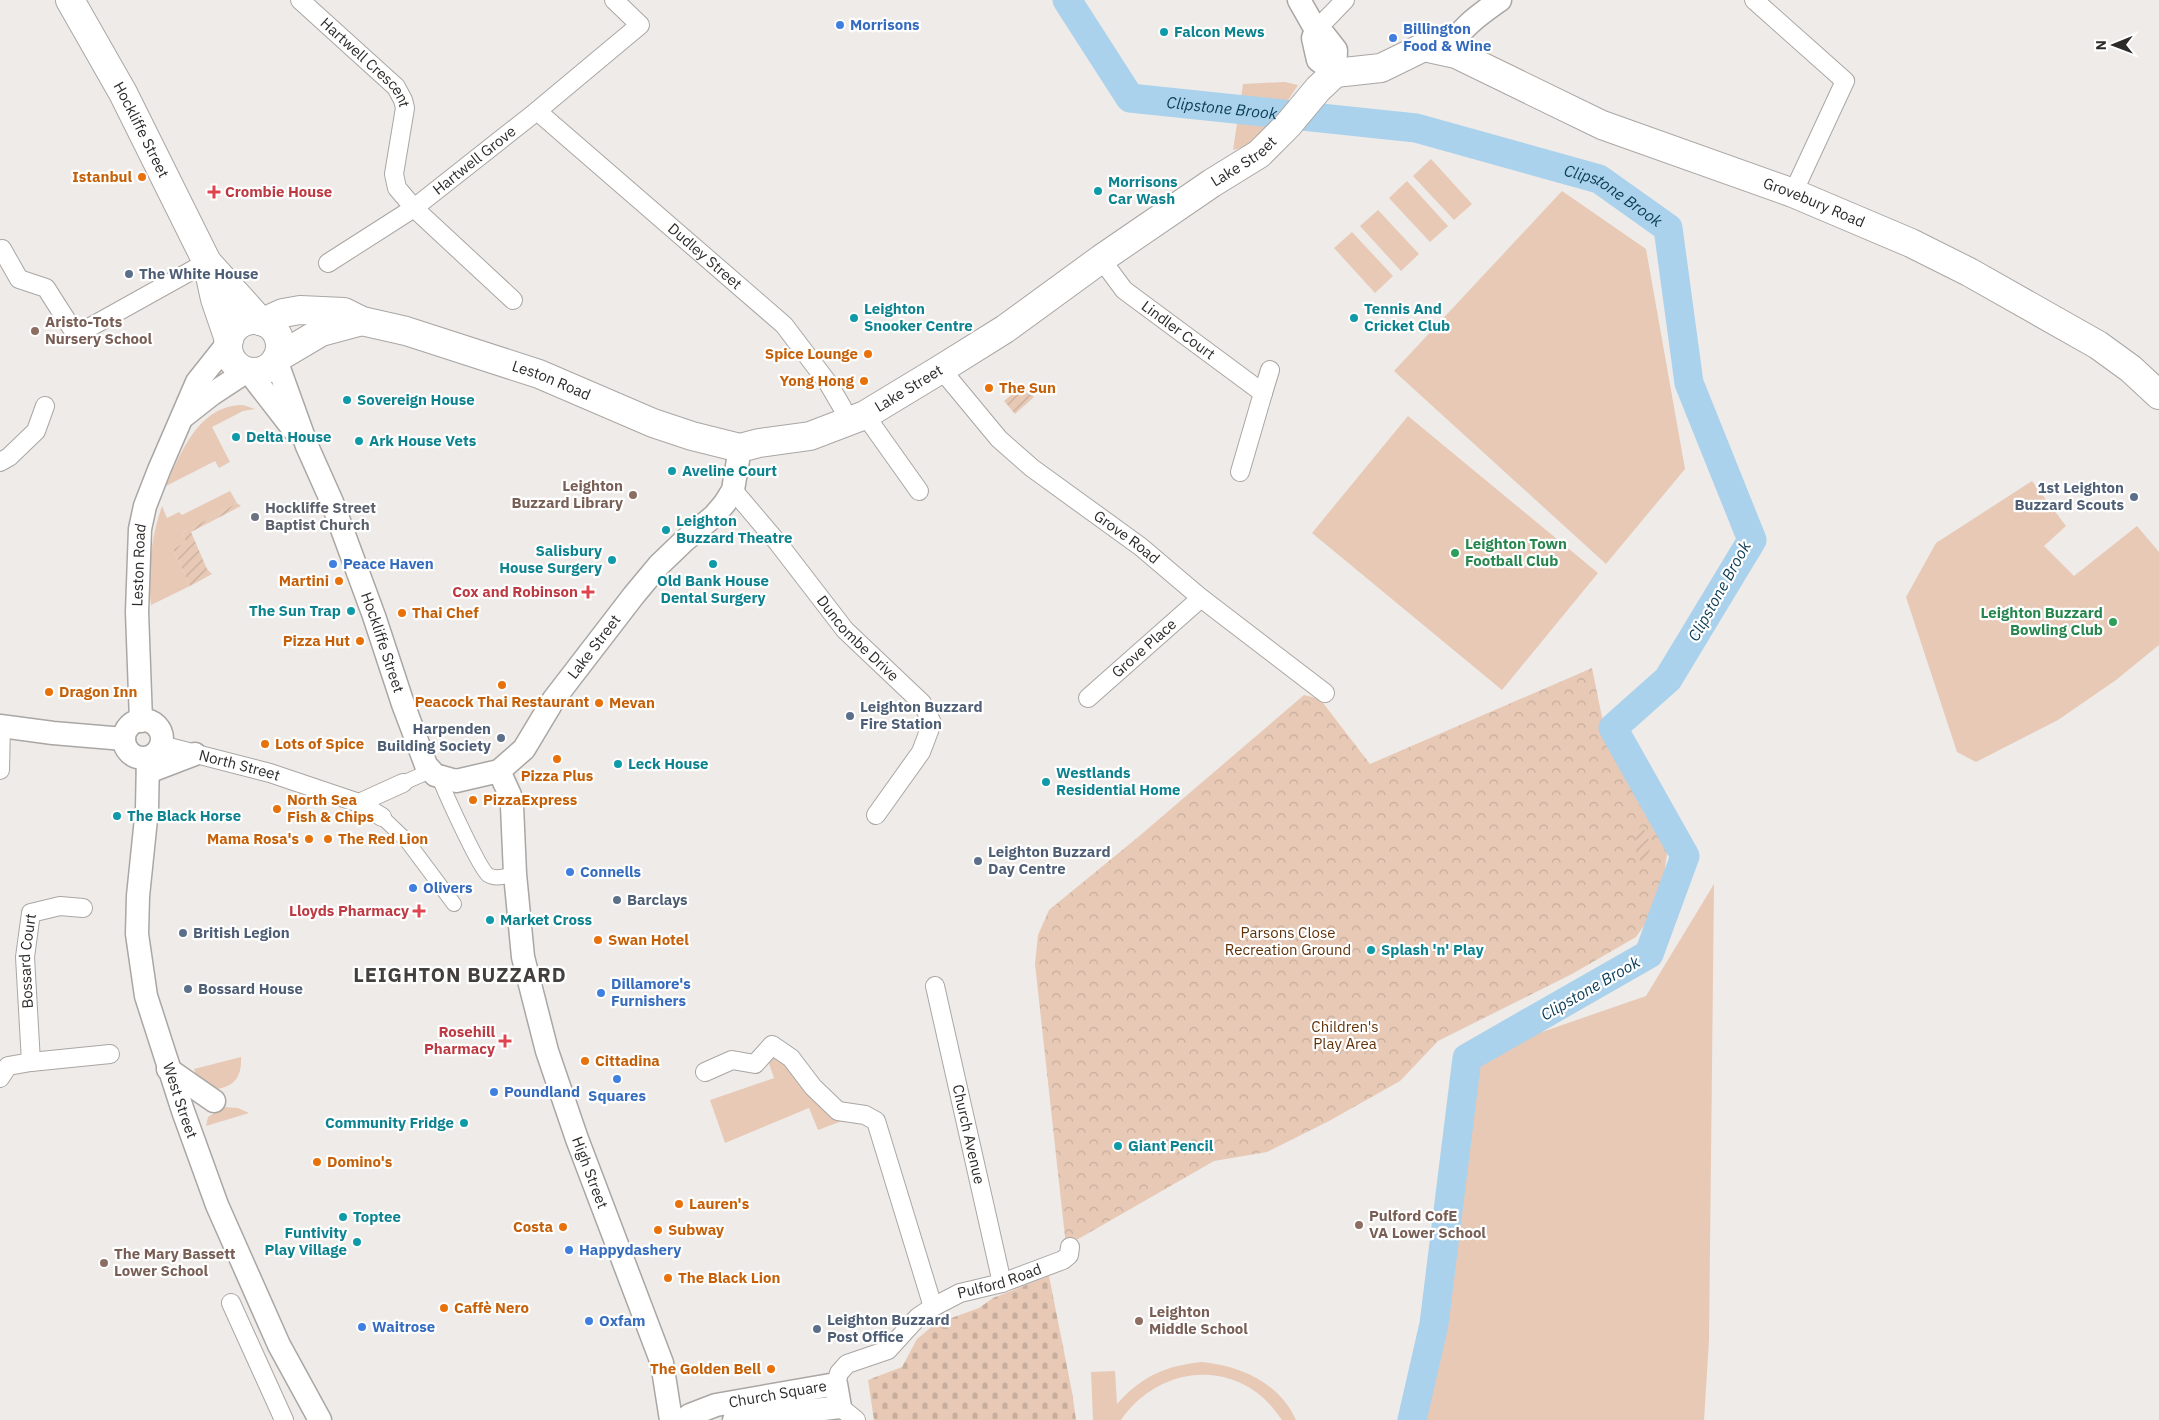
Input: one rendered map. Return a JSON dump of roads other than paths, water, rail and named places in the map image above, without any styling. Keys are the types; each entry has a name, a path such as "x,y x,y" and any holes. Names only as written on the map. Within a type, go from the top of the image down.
{"main road":[{"name":"Hockliffe Street","path":"70,0 123,93 207,262 215,299 228,341"},
{"name":"Grovebury Road","path":"1327,81 1381,68 1424,47 1448,51 1602,125 1793,193 1911,243 2017,298 2098,345 2131,369 2159,395"},
{"name":"Lake Street","path":"740,448 760,443 810,436 857,419 941,369 1012,324 1101,259 1212,183 1259,154 1327,81"},
{"name":"Hockliffe Street","path":"207,262 262,321"},
{"name":"Leston Road","path":"262,321 283,313 300,310 344,312 362,321 406,331 539,374 653,423 692,436 740,448"},
{"path":"262,321 277,333 280,341 280,350 277,359 265,370 248,372 240,369 230,358 228,341 232,332 244,322 262,321"},
{"name":"Leston Road","path":"277,359 321,332 362,321"}],"street":[{"name":"Hartwell Crescent","path":"300,0 401,93 405,108 394,174 397,188 414,208"},
{"name":"Hartwell Grove","path":"414,208 537,111 640,25 614,0"},
{"path":"1299,0 1316,30"},
{"path":"1327,81 1318,60 1313,38 1316,30 1345,0"},
{"path":"1448,51 1454,40 1469,22 1500,0"},
{"path":"1754,0 1845,82 1793,193"},
{"name":"Dudley Street","path":"537,111 784,325 828,383 842,407 857,419 919,491"},
{"path":"328,262 414,208 513,300"},
{"path":"2,249 19,279 46,288 76,336 207,262"},
{"name":"Lindler Court","path":"1101,259 1124,290 1263,393"},
{"name":"Leston Road","path":"141,721 137,612 140,529 145,506 197,382 228,341"},
{"name":"Hockliffe Street","path":"277,359 307,446 332,502 374,616 403,704 434,774"},
{"name":"Grove Road","path":"941,369 999,439 1019,456 1141,547 1201,598 1325,694"},
{"path":"1240,472 1270,370"},
{"name":"Leston Road","path":"183,416 212,394 248,372"},
{"name":"Hockliffe Street","path":"248,372 307,446"},
{"path":"0,462 9,457 36,431 45,406"},
{"name":"Lake Street","path":"499,771 524,749 554,699 659,566 684,541 714,516 733,490 740,448"},
{"name":"Duncombe Drive","path":"733,490 778,543 845,630 922,703 932,723 921,752 876,815"},
{"name":"Grove Place","path":"1088,698 1201,598"},
{"path":"152,758 160,733 157,727 147,721 141,721 127,729 124,739 127,750 131,754 136,757 152,758 195,754"},
{"path":"0,770 1,726 62,734 124,739"},
{"name":"North Street","path":"152,758 195,754 270,773 359,803 382,817"},
{"name":"West Street","path":"152,758 137,934 146,996 168,1069 217,1205 279,1345 320,1420"},
{"path":"359,803 404,783 434,774 456,781 499,771"},
{"name":"High Street","path":"499,771 510,795 512,806 515,874 523,957 547,1051 577,1139 662,1363 671,1420"},
{"path":"434,774 487,874 494,878 515,874"},
{"path":"382,817 407,841 454,904"},
{"name":"Bossard Court","path":"31,1062 25,957 31,913 60,906 82,908"},
{"name":"Church Avenue","path":"935,986 1002,1283"},
{"path":"705,1072 732,1060 755,1064 772,1045 791,1058 813,1087 838,1111 865,1115 876,1121 933,1307"},
{"path":"0,1078 8,1066 110,1054"},
{"path":"168,1069 214,1101"},
{"name":"Pulford Road","path":"836,1384 839,1373 847,1364 888,1350 918,1317 933,1307 960,1293 1002,1283 1063,1260 1069,1255 1070,1247"},
{"path":"231,1303 284,1420"},
{"name":"Church Square","path":"683,1420 690,1415 716,1405 836,1384 848,1414 734,1420"}],"waterway":[{"name":"Clipstone Brook","path":"1067,0 1130,98 1416,128 1599,179 1668,228 1689,383 1752,540 1668,679 1613,728 1685,856 1649,954 1467,1058 1434,1324 1412,1420"}],"place":[{"name":"Morrisons","path":"840,25"},
{"name":"Falcon Mews","path":"1164,32"},
{"name":"Billington Food & Wine","path":"1393,38"},
{"name":"Istanbul","path":"142,177"},
{"name":"Morrisons Car Wash","path":"1098,191"},
{"name":"Crombie House","path":"214,192"},
{"name":"The White House","path":"129,274"},
{"name":"Leighton Snooker Centre","path":"854,318"},
{"name":"Tennis And Cricket Club","path":"1354,318"},
{"name":"Aristo-Tots Nursery School","path":"35,331"},
{"name":"Spice Lounge","path":"868,354"},
{"name":"Yong Hong","path":"864,381"},
{"name":"The Sun","path":"989,388"},
{"name":"Sovereign House","path":"347,400"},
{"name":"Delta House","path":"236,437"},
{"name":"Ark House Vets","path":"359,441"},
{"name":"Aveline Court","path":"672,471"},
{"name":"Leighton Buzzard Library","path":"633,495"},
{"name":"1st Leighton Buzzard Scouts","path":"2134,497"},
{"name":"Hockliffe Street Baptist Church","path":"255,517"},
{"name":"Leighton Buzzard Theatre","path":"666,530"},
{"name":"Leighton Town Football Club","path":"1455,553"},
{"name":"Salisbury House Surgery","path":"612,560"},
{"name":"Peace Haven","path":"333,564"},
{"name":"Old Bank House Dental Surgery","path":"713,564"},
{"name":"Martini","path":"339,581"},
{"name":"Cox and Robinson","path":"588,592"},
{"name":"The Sun Trap","path":"351,611"},
{"name":"Thai Chef","path":"402,613"},
{"name":"Leighton Buzzard Bowling Club","path":"2113,622"},
{"name":"Pizza Hut","path":"360,641"},
{"name":"Peacock Thai Restaurant","path":"502,685"},
{"name":"Dragon Inn","path":"49,692"},
{"name":"Mevan","path":"599,703"},
{"name":"Leighton Buzzard Fire Station","path":"850,716"},
{"name":"Harpenden Building Society","path":"501,738"},
{"name":"Lots of Spice","path":"265,744"},
{"name":"Pizza Plus","path":"557,759"},
{"name":"Leck House","path":"618,764"},
{"name":"Westlands Residential Home","path":"1046,782"},
{"name":"PizzaExpress","path":"473,800"},
{"name":"North Sea Fish & Chips","path":"277,809"},
{"name":"The Black Horse","path":"117,816"},
{"name":"Mama Rosa's","path":"309,839"},
{"name":"The Red Lion","path":"328,839"},
{"name":"Leighton Buzzard Day Centre","path":"978,861"},
{"name":"Connells","path":"570,872"},
{"name":"Olivers","path":"413,888"},
{"name":"Barclays","path":"617,900"},
{"name":"Lloyds Pharmacy","path":"419,911"},
{"name":"Market Cross","path":"490,920"},
{"name":"British Legion","path":"183,933"},
{"name":"Swan Hotel","path":"598,940"},
{"name":"Splash 'n' Play","path":"1371,950"},
{"name":"Bossard House","path":"188,989"},
{"name":"Dillamore's Furnishers","path":"601,993"},
{"name":"Rosehill Pharmacy","path":"505,1041"},
{"name":"Cittadina","path":"585,1061"},
{"name":"Squares","path":"617,1079"},
{"name":"Poundland","path":"494,1092"},
{"name":"Community Fridge","path":"464,1123"},
{"name":"Giant Pencil","path":"1118,1146"},
{"name":"Domino's","path":"317,1162"},
{"name":"Lauren's","path":"679,1204"},
{"name":"Toptee","path":"343,1217"},
{"name":"Pulford CofE VA Lower School","path":"1359,1225"},
{"name":"Costa","path":"563,1227"},
{"name":"Subway","path":"658,1230"},
{"name":"Funtivity Play Village","path":"357,1242"},
{"name":"Happydashery","path":"569,1250"},
{"name":"The Mary Bassett Lower School","path":"104,1263"},
{"name":"The Black Lion","path":"668,1278"},
{"name":"Caffè Nero","path":"444,1308"},
{"name":"Oxfam","path":"589,1321"},
{"name":"Leighton Middle School","path":"1139,1321"},
{"name":"Waitrose","path":"362,1327"},
{"name":"Leighton Buzzard Post Office","path":"817,1329"},
{"name":"The Golden Bell","path":"771,1369"}],"district":[{"name":"LEIGHTON BUZZARD","path":"460,975"}],"park label":[{"name":"Parsons Close Recreation Ground","path":"1288,942"},
{"name":"Children's Play Area","path":"1345,1036"}]}
